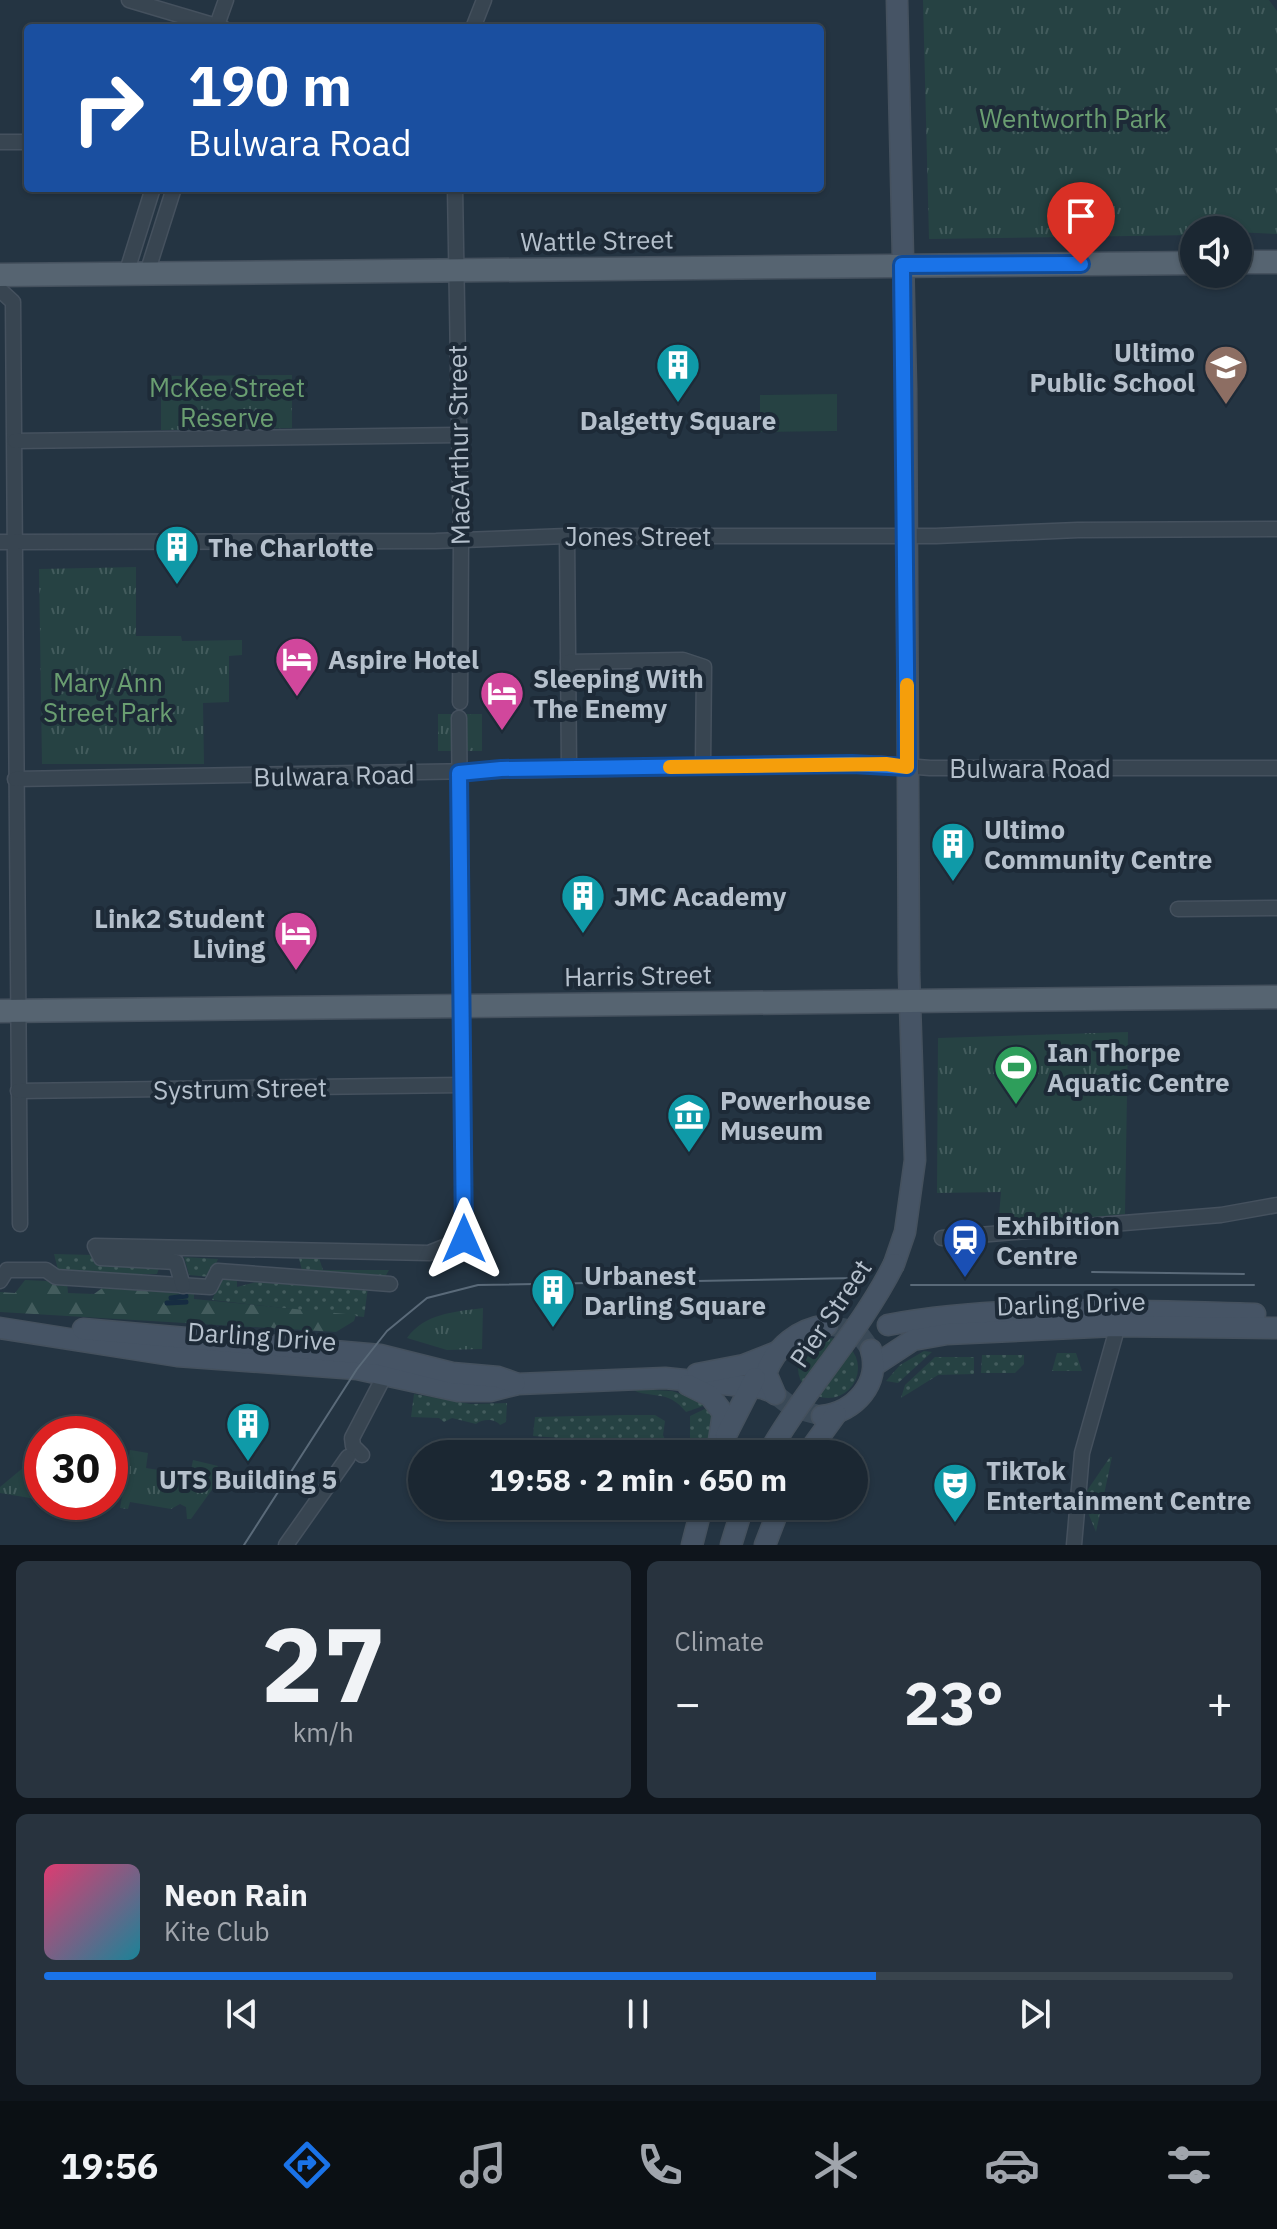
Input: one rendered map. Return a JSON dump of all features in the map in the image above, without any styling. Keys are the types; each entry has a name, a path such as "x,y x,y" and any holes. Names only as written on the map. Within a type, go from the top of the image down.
{"main road":[{"path":"1252,262 1277,262"},
{"name":"Wattle Street","path":"0,275 1180,263"},
{"name":"Harris Street","path":"8,1010 1277,997"}],"street":[{"path":"129,0 209,24"},
{"path":"220,24 226,0"},
{"path":"475,24 484,0"},
{"name":"Pier Street","path":"777,1440 873,1302 899,1253 914,1184 897,0"},
{"path":"0,142 24,142"},
{"path":"136,274 152,192"},
{"path":"136,274 172,192"},
{"name":"MacArthur Street","path":"455,192 461,540 460,702"},
{"path":"0,290 13,302 15,441 6,541 16,887 8,1010 18,1091 20,1224"},
{"path":"15,441 458,435"},
{"name":"Jones Street","path":"6,541 906,536 1277,529"},
{"path":"567,536 569,768"},
{"path":"568,662 683,660 704,667 703,766"},
{"path":"183,1286 176,1262 101,1258 95,1246 429,1253 464,1239 459,718"},
{"name":"Bulwara Road","path":"15,779 886,764 907,767 1277,768"},
{"path":"1178,909 1277,908"},
{"name":"Systrum Street","path":"18,1091 462,1085"},
{"path":"942,1238 1221,1215 1277,1205"},
{"path":"0,1281 7,1270 46,1270 56,1277 210,1287 218,1271 390,1284"},
{"name":"Darling Drive","path":"888,1325 993,1315 1114,1310 1277,1314"},
{"path":"724,1440 749,1386 773,1358 797,1334 827,1325"},
{"name":"Darling Drive","path":"815,1440 829,1415 860,1398 873,1357 913,1340 947,1334 1115,1326 1277,1328"},
{"name":"Darling Drive","path":"0,1328 159,1354 357,1369 389,1367 458,1391 490,1391 518,1384 665,1378 773,1358"},
{"path":"1074,1545 1082,1453 1115,1336"},
{"name":"Darling Drive","path":"665,1378 749,1386 774,1393 766,1373 773,1358"},
{"path":"286,1545 355,1456 352,1438 389,1367"},
{"path":"665,1378 701,1390 718,1402 723,1424 720,1440"},
{"path":"692,1545 698,1520"},
{"path":"731,1545 739,1520"},
{"path":"765,1544 774,1520"}],"green space":[{"name":"Wentworth Park","path":"923,0 1269,0 1277,11 1277,234 1252,233 1252,216 1180,216 1180,235 929,239"},
{"name":"McKee Street Reserve","path":"292,375 292,428 161,430 161,376"},
{"path":"837,394 837,431 760,432 760,395"},
{"name":"Mary Ann Street Park","path":"136,567 136,636 181,636 182,641 242,640 242,655 229,656 229,702 203,703 204,764 42,764 39,569"},
{"path":"438,714 482,714 482,751 438,751"},
{"name":"Ian Thorpe Aquatic Centre","path":"1128,1032 1125,1214 998,1227 1001,1192 937,1193 938,1038"},
{"path":"54,1254 93,1255 160,1265 157,1274 71,1274 69,1270 58,1270"},
{"path":"184,1257 218,1259 210,1277 189,1275"},
{"path":"299,1258 319,1258 323,1270 389,1270 385,1277 320,1275 320,1270 302,1271"},
{"path":"222,1277 237,1278 237,1287 256,1282 295,1285 301,1281 368,1287 364,1317 212,1300"},
{"path":"25,1280 67,1282 68,1293 94,1294 105,1286 194,1292 194,1299 356,1315 354,1321 336,1332 0,1312 0,1292 15,1293"},
{"path":"483,1308 482,1349 447,1350 407,1338 422,1323 431,1319"},
{"path":"828,1338 840,1340 849,1347 856,1356 856,1380 849,1389 840,1396 828,1398 816,1396 807,1389 800,1380 798,1368 800,1356 807,1347 816,1340"},
{"path":"924,1351 932,1352 898,1383 886,1381 900,1365"},
{"path":"1057,1353 1076,1353 1082,1371 1052,1371"},
{"path":"982,1355 1024,1355 1024,1364 1015,1373 981,1373"},
{"path":"935,1357 974,1357 974,1374 938,1375 901,1398 905,1385"},
{"path":"631,1389 672,1391 709,1404 686,1412 666,1397"},
{"path":"414,1394 471,1404 507,1403 506,1422 500,1425 488,1420 476,1424 452,1418 444,1422 439,1418 411,1417"},
{"path":"711,1406 718,1413 713,1440 690,1440 690,1416"},
{"path":"655,1415 665,1421 665,1440 533,1436 535,1417"},
{"path":"130,1450 148,1453 146,1468 190,1475 193,1460 218,1466 214,1472 221,1477 191,1519 187,1519 186,1507 180,1504 171,1509 130,1502 128,1509"},
{"path":"1112,1457 1096,1532 1082,1498"},
{"path":"24,1467 24,1497 0,1493 0,1487"}],"waterway":[{"path":"171,1298 186,1296"},
{"path":"167,1303 186,1302"}],"tunnel":[{"path":"827,1325 857,1331 871,1350"},
{"path":"775,1394 793,1408 822,1416"}],"tram line":[{"path":"1092,1272 1244,1274"},
{"path":"244,1545 357,1369 387,1331 427,1298 478,1285 857,1278"},
{"path":"911,1285 1254,1285"}],"slow traffic":[{"path":"670,767 886,764 907,767 907,685"}],"place":[{"name":"Dalgetty Square","path":"678,404"},
{"name":"Ultimo Public School","path":"1226,406"},
{"name":"The Charlotte","path":"177,586"},
{"name":"Aspire Hotel","path":"297,698"},
{"name":"Sleeping With The Enemy","path":"502,732"},
{"name":"Ultimo Community Centre","path":"953,883"},
{"name":"JMC Academy","path":"583,935"},
{"name":"Link2 Student Living","path":"296,972"},
{"name":"Ian Thorpe Aquatic Centre","path":"1016,1106"},
{"name":"Powerhouse Museum","path":"689,1154"},
{"name":"Exhibition Centre","path":"965,1279"},
{"name":"Urbanest Darling Square","path":"553,1329"},
{"name":"UTS Building 5","path":"248,1463"},
{"name":"TikTok Entertainment Centre","path":"955,1524"}],"route":[{"path":"464,1239 459,773 501,769 852,764 907,767 906,388 902,265 1081,264"}]}
